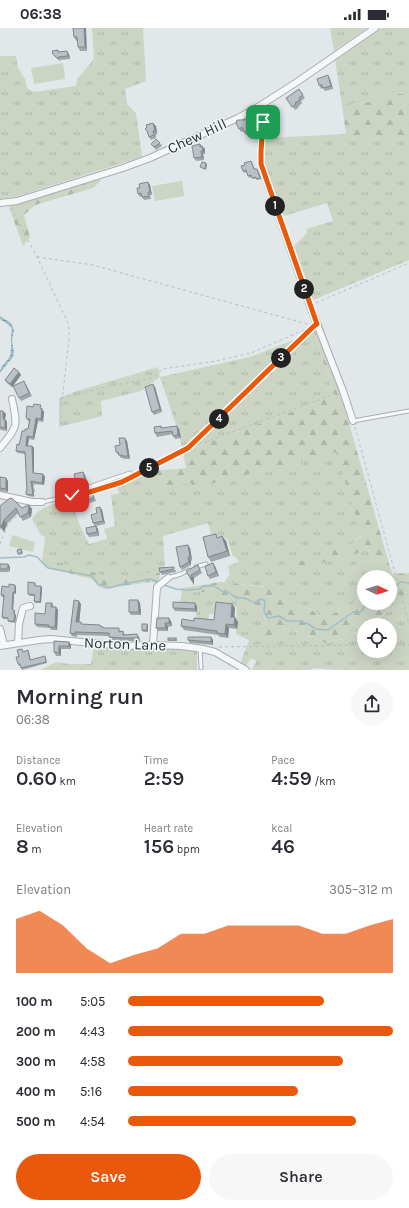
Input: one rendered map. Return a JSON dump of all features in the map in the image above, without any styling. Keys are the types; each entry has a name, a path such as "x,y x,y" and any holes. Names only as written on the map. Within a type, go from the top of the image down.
{"street":[{"name":"Chew Hill","path":"0,203 39,194 123,168 150,158 238,118 297,82 375,28"},
{"path":"258,107 263,122 261,164 310,306 353,421"},
{"path":"0,448 15,427 17,409 12,399"},
{"path":"0,495 15,499 39,502"},
{"path":"153,645 157,587 166,579"},
{"path":"18,643 19,624 23,608 30,606"},
{"path":"0,629 2,646"},
{"name":"Norton Lane","path":"2,646 51,639 117,646 182,646 216,652 246,670"}],"lane":[{"path":"353,421 409,411"},
{"path":"39,502 70,496 77,491 130,473"},
{"path":"166,579 181,574 199,565 206,564"},
{"path":"200,648 201,668"}],"path":[{"path":"9,202 37,257 68,325 69,337 64,386 61,398 61,428"},
{"path":"37,257 93,265 314,326"},
{"path":"310,306 409,263"},
{"path":"61,398 152,378 163,369 216,361 251,353 314,326"},
{"path":"188,448 314,326"},
{"path":"103,487 122,482 188,448 343,391"},
{"path":"353,421 409,624"},
{"path":"34,480 39,502"},
{"path":"0,544 8,524 18,514"},
{"path":"215,647 357,645"},
{"path":"397,645 409,645"}],"green space":[{"path":"92,28 143,28 146,81 125,89 127,104 136,113 142,157 15,197 0,199 0,56 16,56 18,68 25,79 27,88 33,92 76,86 77,79 94,59"},
{"path":"330,28 367,28 334,51"},
{"path":"381,28 409,28 409,95 385,92 379,101 342,105 335,59"},
{"path":"63,63 65,79 34,84 31,68"},
{"path":"384,92 409,95 409,141 389,138 355,139 346,134 342,105 379,101"},
{"path":"346,134 355,139 389,138 409,141 409,260 313,300 294,246 307,233 306,229 333,221 327,203 284,216 272,191 268,177 264,157 265,138"},
{"path":"98,178 101,181 93,188 35,205 24,215 30,237 23,246 9,207 12,204"},
{"path":"182,181 184,196 155,201 152,186"},
{"path":"319,316 345,388 341,395 391,570 378,570 367,548 354,555 314,565 277,572 273,571 351,544 362,536 336,452 214,483 198,490 190,483 155,488 144,472 186,468 183,452 334,396 311,318"},
{"path":"314,332 334,396 183,452 176,425 160,377 250,357"},
{"path":"158,367 160,377 141,391 101,401 102,416 59,427 59,398 77,391"},
{"path":"336,451 362,535 351,544 354,555 367,548 378,570 357,570 357,601 328,616 321,616 308,608 287,604 281,594 262,586 224,583 230,574 228,566 239,562 236,557 233,556 227,539 222,537 212,537 208,523 163,536 165,569 160,573 154,572 109,579 96,573 55,562 43,554 45,537 41,535 32,519 44,508 70,499 89,544 107,539 104,529 115,526 111,495 119,493 113,476 144,472 155,488 190,483 198,490 214,483"},
{"path":"12,535 35,542 33,552 9,546"},
{"path":"43,554 55,562 96,573 109,579 154,572 160,573 159,584 150,582 104,589 98,586 92,579 48,568 41,563"},
{"path":"409,573 409,605 397,608 397,574"},
{"path":"220,582 273,588 281,594 287,604 308,608 321,616 328,616 357,601 357,610 391,610 377,618 357,618 357,631 348,638 326,643 299,632 282,628 270,637 263,634 260,623 266,619 260,608 231,599 221,601 212,599 210,593 182,590 182,588"},
{"path":"182,590 210,593 213,599 221,601 231,599 260,608 266,619 282,628 299,632 326,643 348,638 357,631 357,658 397,658 397,618 378,618 391,610 397,610 397,608 409,605 409,670 340,670 312,668 311,670 252,670 256,661 251,658 246,666 240,664 249,640 236,634 237,607 218,605 217,614 209,614 208,623 196,621 197,605 180,604"},
{"path":"94,648 197,650 197,670 41,670 56,662 69,664 91,664"}],"water":[{"path":"0,316 11,323 14,330 12,341 14,352 13,357 0,373 2,366 10,356 12,329 0,319"}],"building":[{"path":"73,28 84,28 85,47 78,47 77,37 74,37"},
{"path":"58,50 58,52 67,51 68,56 58,57 58,59 52,51"},
{"path":"328,75 331,86 323,88 322,85 319,85 317,79"},
{"path":"299,89 303,95 292,107 286,98"},
{"path":"247,118 252,128 244,132 242,127 239,129 236,123 237,120 245,120"},
{"path":"266,121 274,121 274,130 267,130"},
{"path":"153,123 155,131 153,131 154,135 149,137 145,129 147,127 146,125"},
{"path":"156,139 160,143 154,147 151,144"},
{"path":"200,144 203,151 201,151 202,157 194,158 192,146"},
{"path":"251,161 254,169 257,169 260,178 252,178 251,175 248,176 246,170 243,171 241,166 245,165 244,163"},
{"path":"202,162 206,163 205,169 200,167"},
{"path":"148,182 150,192 148,192 149,196 142,197 141,193 138,194 137,188 140,188 139,184"},
{"path":"14,368 19,372 10,384 5,380"},
{"path":"24,381 29,393 19,398 13,386"},
{"path":"153,384 160,409 152,412 145,387"},
{"path":"34,404 41,405 41,419 36,418 33,437 27,436 26,446 32,446 33,473 43,474 42,483 31,481 33,495 26,494 25,452 16,451 22,431 28,429 30,419 27,419 26,417 27,406 33,407"},
{"path":"0,411 3,411 5,428 0,427"},
{"path":"161,426 161,428 177,426 178,435 173,436 172,431 155,433 154,427"},
{"path":"119,438 125,438 128,456 119,455 118,452 116,452 115,446 120,445"},
{"path":"83,472 85,481 80,483 79,480 76,481 74,474"},
{"path":"0,477 6,478 6,489 0,488"},
{"path":"92,493 94,498 82,502 81,497"},
{"path":"10,498 22,508 29,505 28,513 20,517 16,508 4,520 1,527 0,506"},
{"path":"100,507 103,521 93,523 91,515 97,513 96,508"},
{"path":"96,526 97,532 87,534 86,528"},
{"path":"216,534 217,538 222,536 227,551 208,557 203,537"},
{"path":"188,545 190,557 188,557 189,562 180,567 176,547"},
{"path":"21,549 22,552 18,554 17,550"},
{"path":"213,563 216,572 208,576 205,566"},
{"path":"0,564 8,564 8,567 6,569 0,569"},
{"path":"198,565 200,570 191,575 192,581 186,571"},
{"path":"174,567 174,569 160,572 159,568"},
{"path":"28,582 35,583 35,586 41,586 40,602 34,601 35,595 28,594"},
{"path":"9,584 15,585 12,609 14,610 15,614 14,621 8,621 8,618 2,617 4,595 1,595 2,586 9,587"},
{"path":"74,600 79,601 76,622 81,622 81,624 100,625 103,628 119,628 119,632 123,631 123,635 137,634 138,638 109,637 109,633 70,633"},
{"path":"129,600 138,600 139,612 129,612"},
{"path":"173,602 195,603 195,609 173,608"},
{"path":"216,602 232,604 231,617 235,617 234,625 226,624 225,634 217,633 217,631 181,626 182,619 194,621 194,618 214,620"},
{"path":"46,603 52,603 51,607 56,607 55,627 35,624 35,613 45,614"},
{"path":"157,618 169,618 169,623 165,623 166,628 156,628"},
{"path":"142,624 147,624 147,630 142,630"},
{"path":"188,637 211,637 211,642 188,640"},
{"path":"168,638 176,638 176,640 168,640"},
{"path":"54,641 69,642 69,646 59,646 59,653 54,652"},
{"path":"22,649 23,652 28,650 30,660 45,656 46,662 21,668 16,657 19,657 17,650"}],"waterway":[{"path":"0,558 24,557 29,555 37,557 48,568 92,576 98,584 109,588 150,579 159,582"},
{"path":"397,584 400,582 409,583"},
{"path":"164,585 176,589 187,590 199,589 204,586 214,586 223,592 229,592 235,597 244,598 254,603 261,599 265,601 264,612 268,618 279,616 287,621 298,621 308,624 316,629 328,630 353,612 361,612 362,610"}],"route":[{"path":"72,495 73,493 77,496 122,482 188,448 317,324 261,164 263,122"}]}
